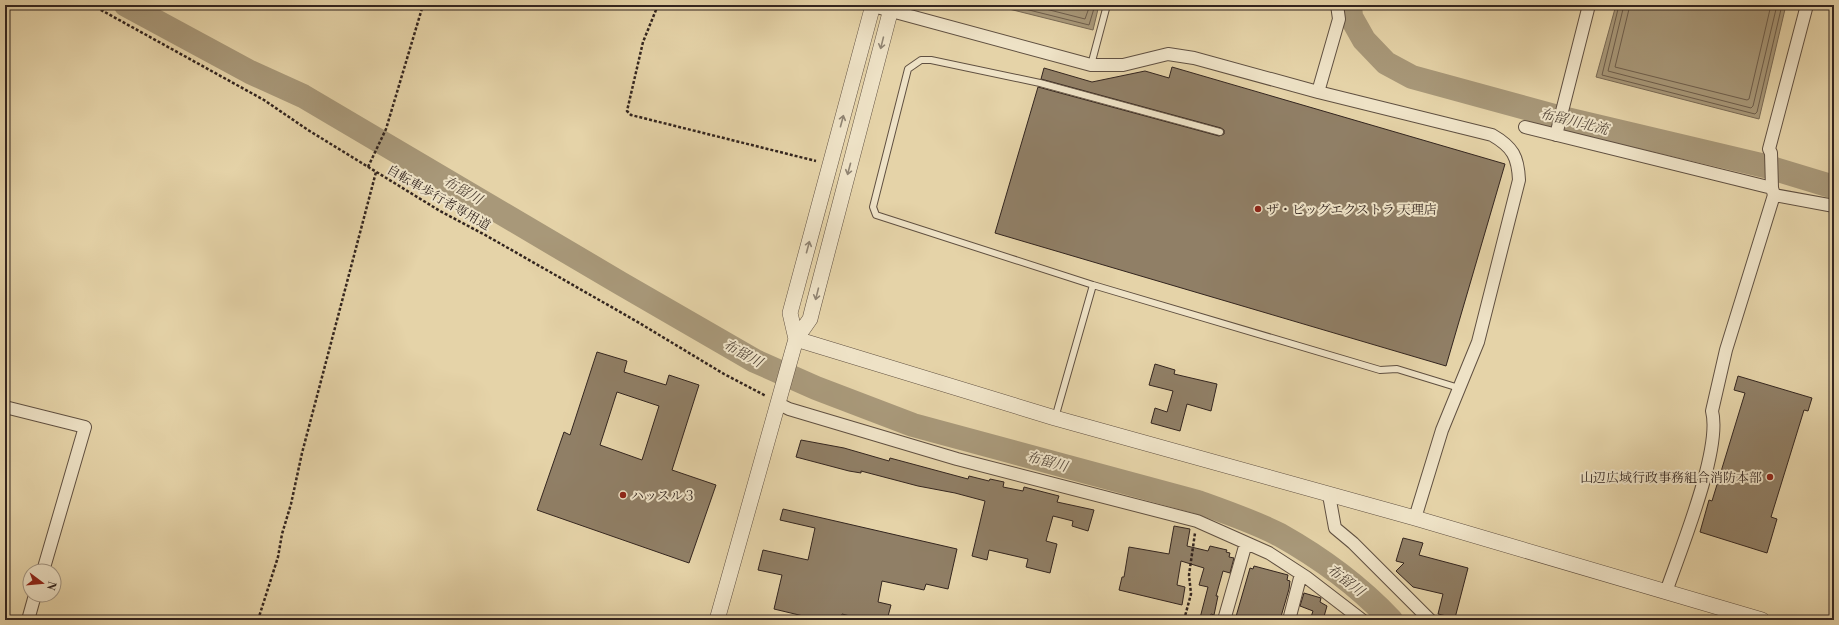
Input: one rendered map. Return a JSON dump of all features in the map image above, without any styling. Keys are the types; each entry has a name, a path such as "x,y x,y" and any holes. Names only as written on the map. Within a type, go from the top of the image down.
{"street":[{"path":"794,344 790,313 873,5 891,8 1091,65 1123,65 1168,54 1194,58 1318,92 1492,135 1505,142 1516,157 1519,180 1478,342 1442,430 1415,518"},
{"path":"1318,92 1339,19 1336,5"},
{"path":"1556,135 1589,5"},
{"path":"1666,592 1694,512 1710,455 1714,419 1712,410 1726,350 1773,189 1771,153 1769,149 1807,5"},
{"path":"717,620 794,344 810,319 891,8"},
{"path":"1525,127 1773,189 1834,206"},
{"path":"794,344 1415,518 1762,620"},
{"path":"780,398 789,409 958,459 1197,521 1269,553 1301,574 1362,620"},
{"path":"5,407 85,427 44,563"},
{"path":"1329,495 1335,528 1353,543 1430,620"},
{"path":"1224,620 1246,543"},
{"path":"1289,620 1301,574"},
{"path":"28,620 33,603"}],"lane":[{"path":"1091,65 1107,5"},
{"path":"1220,132 1040,83 931,60 921,60 908,69 872,207 876,216 1093,284 1380,370 1397,369 1459,388"},
{"path":"1056,418 1093,284"}],"path":[{"name":"自転車歩行者専用道","path":"92,5 264,100 440,211 636,321 724,374 780,398"},
{"path":"368,167 386,129 422,5"},
{"path":"658,5 643,42 627,112 631,115 830,164"},
{"path":"258,620 278,557 282,534 291,504 302,453 376,172"},
{"path":"1184,620 1191,594 1189,575 1197,521"}],"water":[{"path":"993,5 1099,5 1093,30"},
{"path":"1616,5 1786,5 1759,119 1596,77"}],"building":[{"path":"1172,67 1505,164 1446,366 995,233 1038,87 1219,136 1224,134 1224,130 1221,128 1041,79 1044,68 1092,82 1145,71 1169,78"},
{"path":"597,352 627,361 624,372 666,385 669,375 699,385 672,470 716,485 689,563 537,510 564,432 570,435","holes":["617,392 659,406 642,460 600,445"]},
{"path":"1155,364 1175,370 1174,374 1217,384 1211,411 1187,404 1180,431 1151,423 1155,408 1167,412 1173,391 1149,385"},
{"path":"1738,376 1812,398 1808,411 1804,410 1771,517 1777,519 1767,553 1700,532 1709,500 1712,501 1745,393 1734,390"},
{"path":"801,440 844,448 889,461 890,458 968,479 969,476 989,481 990,479 1004,482 1003,487 1023,491 1024,487 1059,496 1057,502 1094,510 1088,531 1072,526 1073,521 1053,516 1046,541 1057,544 1050,573 1026,567 1028,559 989,550 987,560 972,556 985,501 861,471 861,473 849,471 796,457"},
{"path":"783,509 957,549 948,589 926,584 924,590 882,581 878,602 891,605 887,620 866,620 842,614 841,620 820,620 774,609 782,575 758,570 763,550 808,560 815,528 780,520"},
{"path":"1174,526 1190,529 1187,546 1208,551 1210,546 1227,550 1226,552 1230,553 1229,557 1234,558 1230,573 1223,571 1216,596 1218,596 1214,615 1211,614 1209,620 1200,618 1208,587 1199,585 1204,568 1181,561 1177,585 1185,587 1182,605 1119,590 1122,577 1124,577 1129,547 1169,554"},
{"path":"1403,538 1423,543 1419,555 1468,568 1455,618 1438,614 1443,594 1413,587 1396,571 1404,563 1396,561"},
{"path":"1254,566 1288,575 1287,580 1290,581 1289,589 1280,620 1235,620 1250,568 1253,569"},
{"path":"1304,593 1321,598 1320,602 1327,606 1323,620 1310,620 1313,611 1300,606"}],"waterway":[{"name":"布留川","path":"126,5 250,72 303,96 755,361 816,388 913,425 1198,502 1250,521 1280,535 1325,563 1353,584 1391,620"},
{"name":"布留川北流","path":"1350,5 1351,17 1364,40 1386,63 1412,77 1562,118 1765,166 1834,187"}],"place":[{"name":"ザ・ビッグエクストラ 天理店","path":"1258,209"},
{"name":"山辺広域行政事務組合消防本部","path":"1770,477"},
{"name":"ハッスル３","path":"623,495"}]}
